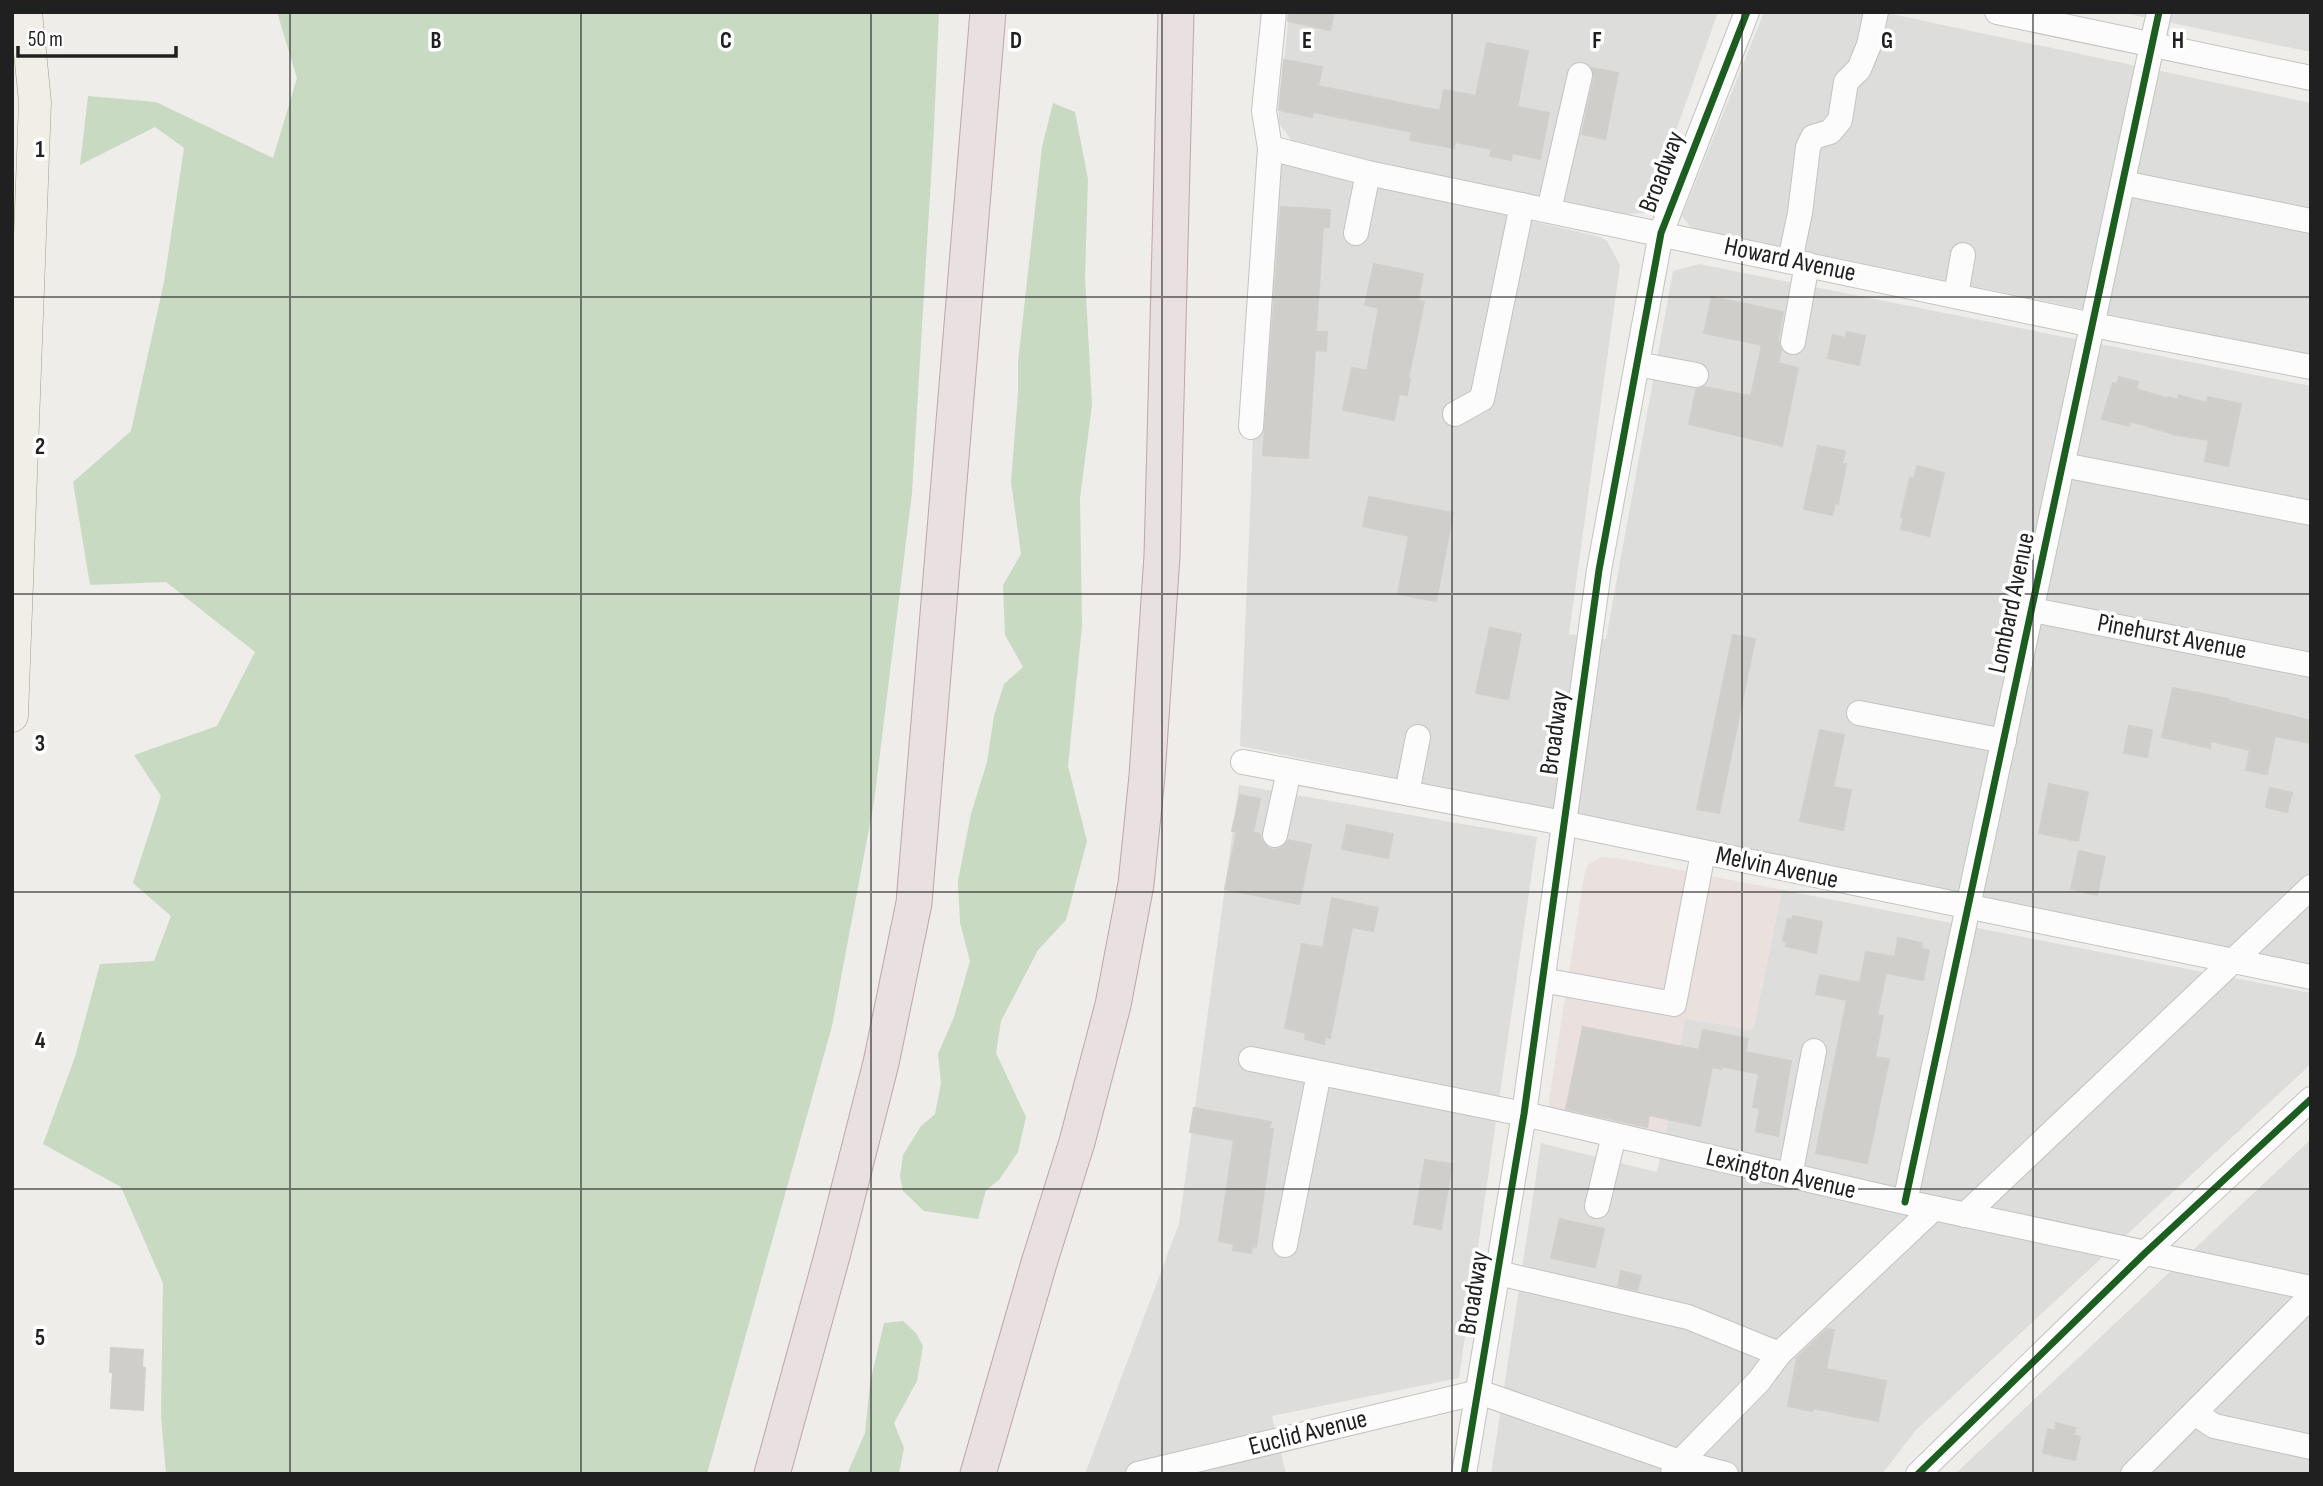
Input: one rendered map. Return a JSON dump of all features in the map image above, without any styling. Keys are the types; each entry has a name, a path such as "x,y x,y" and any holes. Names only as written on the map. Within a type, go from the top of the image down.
{"highway":[{"path":"772,1474 832,1256 881,1063 914,903 988,12"},
{"path":"978,1474 1077,1142 1113,1005 1136,884 1147,776 1162,556 1177,12"}],"main road":[{"path":"12,716 16,535 35,102 22,61 26,12"}],"street":[{"path":"1251,427 1270,148 1264,111 1275,12"},
{"name":"Broadway","path":"1464,1474 1524,1114 1600,570 1661,233 1747,12"},
{"path":"1793,342 1800,213 1808,147 1813,137 1830,132 1840,120 1846,82 1859,69 1870,45 1876,12"},
{"path":"1997,12 2311,78"},
{"name":"Lombard Avenue","path":"1905,1202 2158,12"},
{"path":"1549,210 1580,75"},
{"name":"Howard Avenue","path":"1270,148 1368,173 2311,368"},
{"path":"1356,233 1368,173"},
{"path":"2123,183 2311,221"},
{"path":"1455,414 1482,398 1517,267 1522,205"},
{"path":"1955,295 1964,255"},
{"path":"1637,364 1696,375"},
{"path":"2063,465 2311,513"},
{"name":"Pinehurst Avenue","path":"2033,610 2311,665"},
{"path":"1859,713 2004,741"},
{"path":"1407,793 1418,737"},
{"name":"Melvin Avenue","path":"1243,762 1563,824 2311,977"},
{"path":"1275,835 1289,771"},
{"path":"1542,980 1674,1004 1703,853"},
{"path":"1965,1215 2311,887"},
{"path":"1790,1176 1814,1051"},
{"name":"Lexington Avenue","path":"1251,1059 1524,1114 1933,1209 2311,1288"},
{"path":"1285,1245 1319,1073"},
{"path":"1918,1474 2145,1253 2311,1099"},
{"path":"1597,1206 1614,1135"},
{"path":"1676,1468 1759,1381 1779,1354 1933,1209"},
{"path":"1498,1273 1688,1317 1779,1354"},
{"path":"2133,1474 2311,1296"},
{"path":"1479,1392 1676,1468 1726,1474"},
{"name":"Euclid Avenue","path":"1138,1474 1479,1392"},
{"path":"2199,1408 2202,1418 2214,1426 2311,1447"}],"shaded area":[{"path":"1289,12 1718,12 1647,213 1625,214 1295,145 1278,122"},
{"path":"1764,12 1882,12 2311,103 2311,356 1691,228 1682,216"},
{"path":"2119,12 2311,12 2311,52"},
{"path":"1258,157 1600,237 1607,241 1620,265 1569,634 1606,639 1673,271 1699,264 2311,386 2311,966 1240,746 1252,467"},
{"path":"1239,785 1537,837 1459,1378 1272,1416 1286,1474 1085,1474 1179,1224"},
{"path":"1601,857 1782,890 1753,1030 1685,1018 1665,1136 1548,1107 1584,876 1588,865"},
{"path":"1782,890 2311,993 2311,1064 1916,1430 1882,1474 1491,1474 1541,1143 1657,1172 1685,1018 1753,1030"},
{"path":"2311,1139 2311,1474 1955,1474"}],"green space":[{"path":"277,12 939,12 912,493 874,802 832,1026 707,1474 166,1474 161,1416 163,1283 121,1187 43,1144 75,1057 100,964 154,961 171,916 133,883 161,796 134,755 217,726 255,652 166,582 90,585 73,482 131,431 164,282 184,148 155,127 80,165 88,96 156,102 273,158 297,78"},
{"path":"1053,103 1075,112 1088,179 1085,276 1092,405 1080,498 1082,626 1068,766 1087,841 1066,920 1038,950 1001,1021 996,1053 1026,1117 1018,1152 999,1180 986,1190 978,1219 924,1211 903,1191 900,1176 903,1155 921,1126 935,1114 941,1083 938,1054 954,1017 970,961 960,923 958,881 971,814 987,762 994,716 1004,684 1023,667 1005,635 1003,585 1021,554 1011,482 1018,362 1042,147"},
{"path":"903,1321 916,1333 923,1346 917,1381 894,1423 904,1448 899,1474 847,1474 865,1433 870,1383 884,1323"}],"building":[{"path":"1289,12 1334,12 1330,30 1288,21"},
{"path":"1487,43 1528,51 1517,107 1549,113 1540,159 1512,153 1511,160 1490,156 1492,149 1455,142 1454,148 1410,140 1412,132 1313,112 1312,117 1279,110 1284,60 1322,67 1318,86 1440,111 1444,90 1476,96"},
{"path":"1592,68 1618,73 1605,139 1582,134 1594,78"},
{"path":"1281,207 1330,210 1329,227 1323,227 1316,332 1327,332 1326,351 1315,350 1308,458 1263,455"},
{"path":"1374,264 1423,274 1418,300 1424,302 1407,395 1399,394 1394,420 1343,410 1352,368 1367,371 1379,308 1365,305"},
{"path":"1712,297 1783,312 1778,339 1781,350 1778,363 1798,368 1782,446 1689,424 1696,390 1704,387 1751,396 1762,345 1704,333"},
{"path":"1847,332 1865,336 1859,365 1828,358 1833,335 1846,338"},
{"path":"2119,377 2138,382 2136,389 2168,399 2178,400 2179,395 2206,403 2208,397 2241,404 2228,466 2205,461 2209,440 2177,435 2130,421 2129,426 2102,419 2113,383 2117,384"},
{"path":"1818,446 1845,451 1842,464 1846,464 1838,504 1835,503 1832,515 1804,509"},
{"path":"1917,466 1944,473 1929,536 1901,529 1910,478 1914,479"},
{"path":"1369,497 1453,513 1436,601 1398,594 1409,536 1363,526"},
{"path":"1490,628 1521,634 1508,699 1476,693"},
{"path":"1733,635 1755,639 1719,813 1697,809"},
{"path":"2173,688 2229,699 2311,721 2311,743 2275,736 2267,774 2246,770 2250,750 2211,741 2210,748 2162,737"},
{"path":"2129,726 2152,730 2147,757 2124,753"},
{"path":"1820,730 1844,735 1833,787 1851,790 1843,830 1800,821"},
{"path":"2049,784 2088,792 2078,841 2039,833"},
{"path":"2270,788 2292,793 2287,812 2266,807"},
{"path":"1240,795 1260,799 1253,832 1260,834 1266,846 1273,850 1279,849 1289,840 1311,845 1299,904 1225,889 1237,832 1232,831"},
{"path":"1347,825 1393,834 1388,858 1342,849"},
{"path":"2079,851 2105,857 2097,895 2071,889"},
{"path":"1332,898 1378,908 1373,931 1352,927 1330,1038 1325,1037 1324,1044 1305,1039 1306,1033 1285,1028 1302,944 1323,948"},
{"path":"1793,916 1822,922 1816,953 1786,946 1787,942 1783,941 1788,919 1792,920"},
{"path":"1898,938 1922,943 1921,949 1929,950 1923,980 1886,973 1877,1015 1883,1016 1875,1057 1889,1059 1867,1163 1816,1153 1847,1000 1816,994 1820,975 1860,983 1866,952 1895,957"},
{"path":"1583,1027 1699,1050 1703,1030 1748,1039 1745,1052 1791,1061 1778,1136 1756,1131 1760,1108 1753,1107 1759,1074 1721,1066 1721,1069 1712,1067 1700,1126 1649,1115 1647,1127 1566,1109"},
{"path":"1194,1108 1271,1122 1269,1129 1273,1129 1256,1247 1252,1246 1251,1253 1233,1250 1234,1244 1219,1241 1234,1140 1190,1132"},
{"path":"1425,1160 1452,1164 1441,1229 1414,1224"},
{"path":"1560,1219 1604,1229 1595,1267 1551,1258"},
{"path":"1621,1271 1641,1276 1637,1290 1618,1286"},
{"path":"1827,1329 1834,1330 1826,1369 1886,1381 1878,1421 1813,1408 1812,1411 1788,1406 1797,1358"},
{"path":"111,1348 143,1350 143,1410 111,1408"},
{"path":"2056,1423 2075,1428 2074,1435 2080,1437 2075,1460 2043,1453 2048,1429 2055,1431"}],"cycle path":[{"path":"1464,1474 1524,1114 1599,570 1661,233 1747,12"},
{"path":"1905,1202 2159,12"},
{"path":"1918,1474 2145,1253 2311,1099"}]}
